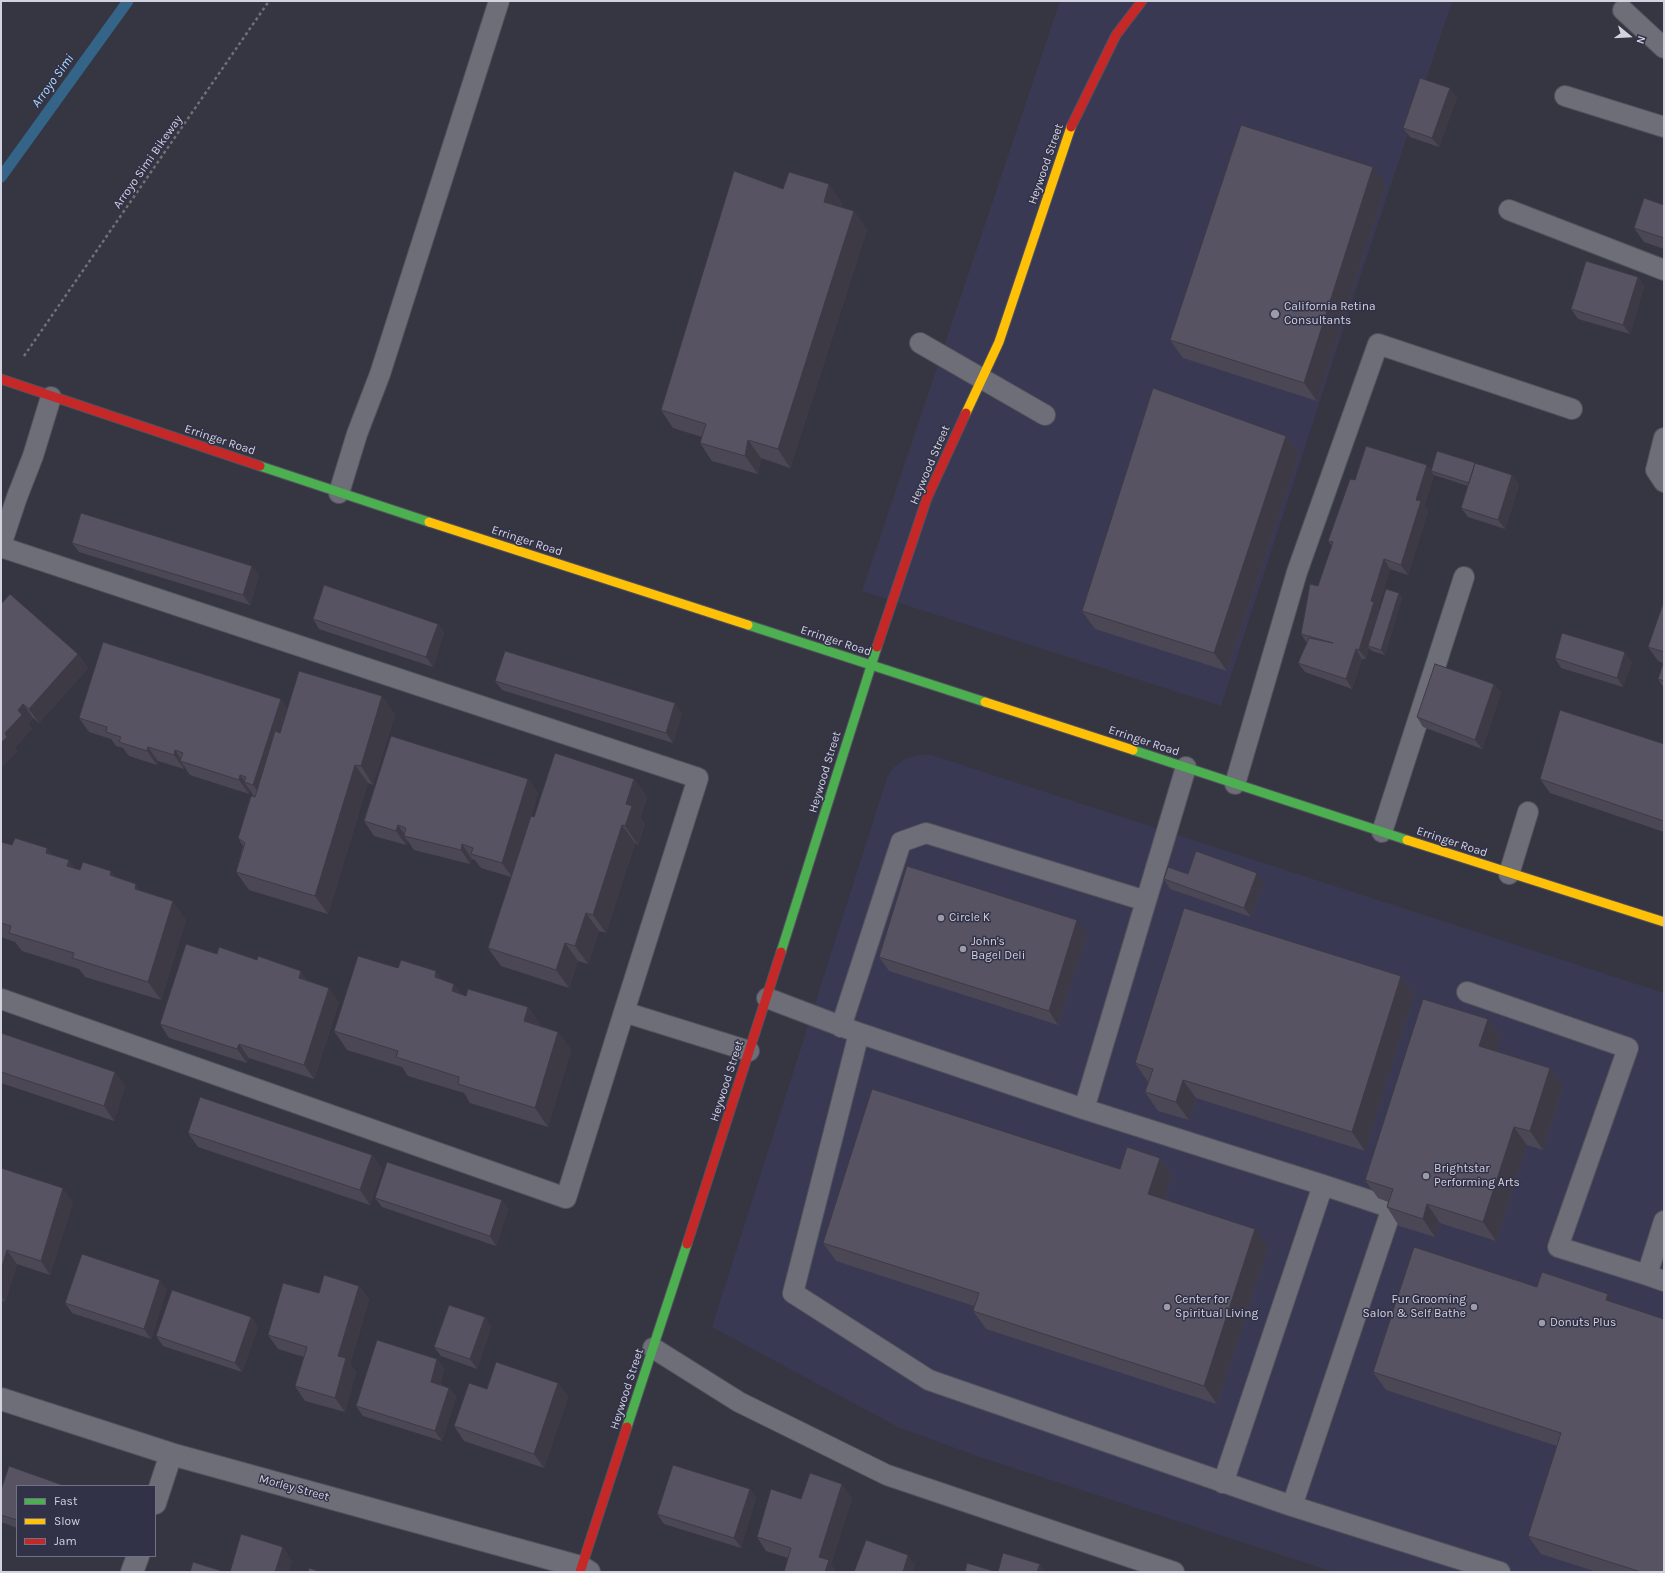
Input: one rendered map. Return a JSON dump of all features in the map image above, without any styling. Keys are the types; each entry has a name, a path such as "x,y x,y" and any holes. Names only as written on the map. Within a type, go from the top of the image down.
{"main road":[{"name":"Heywood Street","path":"583,1570 653,1348 767,998 871,665 927,498 981,377 999,342 1073,122 1116,35 1142,1"},
{"name":"Erringer Road","path":"1,379 339,493 1186,767 1509,874 1664,922"}],"street":[{"name":"Morley Street","path":"1,1399 171,1454 583,1570"},
{"path":"156,1500 171,1454"},
{"path":"132,1572 138,1557"}],"lane":[{"path":"339,493 357,434 380,374 499,1"},
{"path":"1623,10 1664,48"},
{"path":"1565,96 1664,127"},
{"path":"1509,210 1664,270"},
{"path":"920,343 1045,415"},
{"path":"1235,784 1297,572 1378,344 1572,409"},
{"path":"1,999 566,1198 698,778 1,546 17,497 33,456 51,397"},
{"path":"1664,438 1656,470 1664,482"},
{"path":"1382,832 1464,577"},
{"path":"1084,1110 1186,767"},
{"path":"1509,874 1528,812"},
{"path":"841,1027 901,842 926,833 1146,902"},
{"path":"1467,992 1628,1048 1558,1248 1656,1278 1664,1221"},
{"path":"767,998 841,1027 1084,1110 1392,1208 1292,1506"},
{"path":"624,1012 749,1051"},
{"path":"859,1033 793,1293 929,1380 1223,1483 1500,1572"},
{"path":"1223,1483 1323,1185"},
{"path":"653,1348 739,1402 888,1475 1174,1572"}],"path":[{"name":"Arroyo Simi Bikeway","path":"41,333 269,1"}],"shaded area":[{"path":"1060,1 1452,1 1363,268 1221,706 862,591"},
{"path":"918,755 931,755 1664,993 1664,1572 1334,1572 977,1456 898,1427 712,1327 887,778 894,767 905,759"}],"building":[{"path":"1420,78 1450,88 1432,138 1403,128"},
{"path":"1241,125 1373,167 1304,383 1170,340"},
{"path":"734,171 783,189 789,172 829,184 824,202 854,211 778,449 748,440 745,456 700,443 706,424 661,410"},
{"path":"1644,198 1664,205 1664,238 1634,228"},
{"path":"1586,261 1638,277 1623,325 1571,309"},
{"path":"1153,388 1286,436 1214,653 1082,611"},
{"path":"1366,446 1427,465 1416,500 1421,501 1401,565 1384,559 1371,601 1374,602 1359,650 1356,649 1346,679 1298,663 1309,638 1333,643 1301,634 1310,584 1318,586 1333,542 1328,541 1350,479 1355,480"},
{"path":"1437,451 1479,464 1475,463 1469,483 1431,471"},
{"path":"1475,463 1512,475 1498,520 1461,508"},
{"path":"81,513 252,566 243,595 72,543"},
{"path":"324,585 438,624 426,657 313,619"},
{"path":"1386,589 1399,593 1381,650 1368,646"},
{"path":"10,594 78,654 29,709 23,704 18,710 22,715 5,733 7,737 1,743 1,604"},
{"path":"1664,601 1664,652 1648,647"},
{"path":"1562,633 1625,652 1617,678 1555,658"},
{"path":"103,642 281,699 253,785 244,782 246,777 240,775 239,780 180,761 183,753 175,750 174,755 148,747 147,751 119,742 121,737 106,732 107,727 79,718"},
{"path":"505,651 675,703 666,733 495,681"},
{"path":"1664,661 1664,681 1658,679"},
{"path":"1435,664 1494,684 1475,740 1417,717"},
{"path":"299,671 382,696 361,766 355,765 315,896 236,872 245,843 238,838 251,796 255,797 275,731 280,733"},
{"path":"1560,710 1664,744 1664,821 1540,779"},
{"path":"391,736 528,779 502,863 471,854 473,848 462,844 461,850 404,836 406,828 398,825 396,831 364,821"},
{"path":"555,753 634,779 626,804 632,806 625,826 622,825 593,915 586,913 575,946 565,943 556,970 488,948 531,816 534,817"},
{"path":"15,838 47,848 46,853 69,860 67,866 80,870 83,862 111,871 110,875 136,884 135,889 173,901 148,982 72,958 74,953 9,933 11,926 1,923 1,842 12,845"},
{"path":"1196,851 1257,873 1244,908 1164,879 1168,867 1188,874"},
{"path":"907,866 1077,920 1049,1011 879,957"},
{"path":"1184,908 1401,976 1352,1132 1183,1080 1176,1102 1145,1092 1153,1069 1135,1063"},
{"path":"186,944 217,954 219,947 257,960 258,956 301,971 299,978 329,988 304,1065 239,1044 237,1049 160,1024"},
{"path":"358,956 398,968 401,960 436,971 435,977 454,984 452,991 466,996 468,989 528,1007 524,1021 558,1032 535,1108 458,1084 459,1077 396,1057 398,1051 334,1031"},
{"path":"1423,999 1488,1019 1479,1046 1550,1068 1530,1131 1514,1127 1483,1222 1427,1204 1423,1219 1387,1207 1393,1189 1365,1180"},
{"path":"1,1033 115,1072 104,1106 1,1072"},
{"path":"872,1089 1120,1169 1127,1147 1160,1158 1148,1194 1255,1229 1204,1386 973,1311 979,1293 823,1243"},
{"path":"200,1097 372,1155 360,1190 188,1133"},
{"path":"387,1162 502,1200 490,1236 375,1198"},
{"path":"1,1168 63,1188 41,1261 7,1250 1,1270"},
{"path":"1414,1247 1537,1287 1542,1272 1608,1294 1606,1300 1664,1319 1664,1572 1641,1572 1528,1536 1561,1433 1373,1372"},
{"path":"82,1254 160,1280 144,1329 65,1303"},
{"path":"324,1275 359,1286 338,1356 346,1358 335,1398 295,1386 307,1347 268,1335 283,1283 319,1293"},
{"path":"172,1290 251,1317 235,1363 156,1336"},
{"path":"449,1305 485,1317 470,1359 434,1347"},
{"path":"377,1340 437,1359 431,1382 449,1388 435,1431 356,1406"},
{"path":"496,1362 558,1383 534,1454 454,1426 469,1383 487,1389"},
{"path":"673,1465 750,1489 734,1538 657,1514"},
{"path":"9,1466 62,1485 16,1485 16,1520 1,1515 1,1490"},
{"path":"810,1473 842,1484 819,1557 829,1560 825,1572 784,1572 791,1548 757,1537 771,1489 801,1499"},
{"path":"241,1534 283,1547 275,1572 230,1572"},
{"path":"866,1540 908,1555 903,1572 854,1572"},
{"path":"1003,1553 1040,1564 1037,1572 998,1572"},
{"path":"193,1562 225,1572 190,1572"},
{"path":"967,1563 997,1572 965,1572"},
{"path":"309,1568 321,1572 308,1572"}],"waterway":[{"name":"Arroyo Simi","path":"1,177 128,1"}],"traffic: fast":[{"path":"260,466 429,522"},
{"path":"748,625 985,702"},
{"path":"781,952 877,647"},
{"path":"1133,750 1407,840"},
{"path":"627,1427 687,1244"}],"traffic: slow":[{"path":"966,413 999,342 1071,127"},
{"path":"429,522 748,625"},
{"path":"985,702 1133,750"},
{"path":"1407,840 1664,922"}],"traffic: jam":[{"path":"1071,127 1116,35 1142,1"},
{"path":"1,379 260,466"},
{"path":"877,647 927,498 966,413"},
{"path":"687,1244 781,952"},
{"path":"580,1572 627,1427"}],"place":[{"name":"California Retina Consultants","path":"1275,314"},
{"name":"Circle K","path":"941,918"},
{"name":"John's Bagel Deli","path":"963,949"},
{"name":"Brightstar Performing Arts","path":"1426,1176"},
{"name":"Center for Spiritual Living","path":"1167,1307"},
{"name":"Fur Grooming Salon & Self Bathe","path":"1474,1307"},
{"name":"Donuts Plus","path":"1542,1323"}]}
